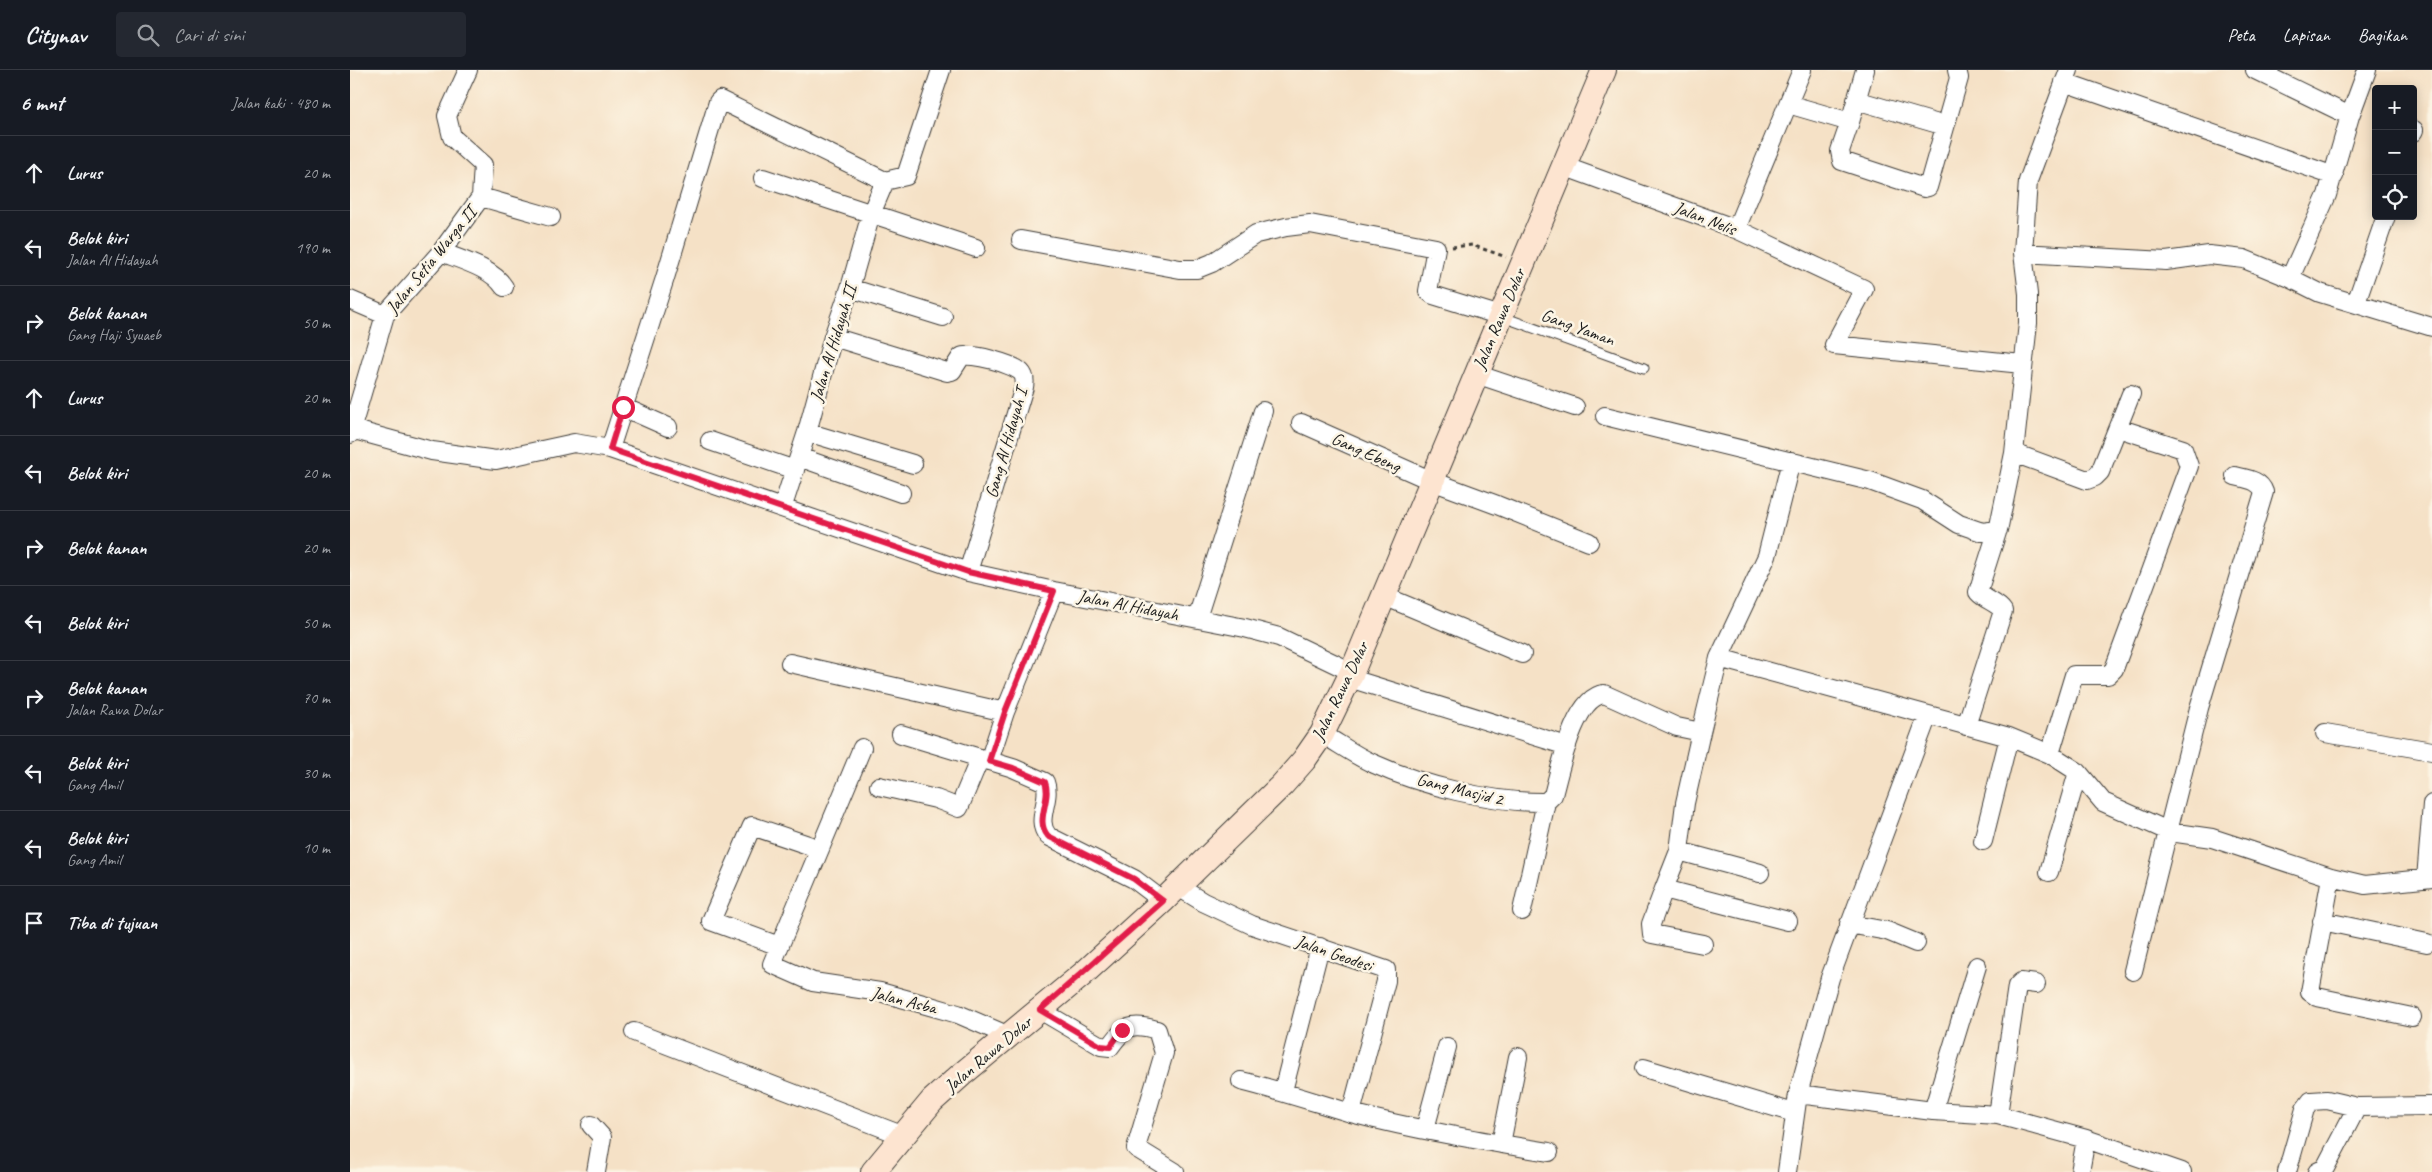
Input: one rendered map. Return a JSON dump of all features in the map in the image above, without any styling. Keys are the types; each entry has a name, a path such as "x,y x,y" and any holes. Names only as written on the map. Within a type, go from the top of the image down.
{"street":[{"name":"Jalan Setia Warga II","path":"351,431 385,314 441,252 481,197 482,165 452,137 448,116 468,70"},
{"path":"610,449 685,215 718,102 720,100 885,181 906,176 942,70"},
{"name":"Jalan Rawa Dolar","path":"873,1172 932,1101 1040,1010 1170,894 1282,785 1304,760 1322,734 1351,675 1604,70"},
{"path":"1736,229 1802,70"},
{"path":"1865,70 1840,151 1842,161 1924,188 1928,187 1960,78 1957,70"},
{"path":"2256,70 2350,116"},
{"path":"2290,278 2327,195 2350,116 2367,70"},
{"path":"1966,726 2003,611 2000,606 1985,600 1978,592 1998,530 2014,453 2022,364 2026,341 2028,294 2023,253 2028,181 2067,76 2334,176"},
{"path":"1856,100 1945,126"},
{"path":"1788,104 1850,122"},
{"name":"Jalan Nelis","path":"1564,166 1736,229 1864,289 1834,345 2022,364"},
{"path":"763,178 976,248"},
{"name":"Jalan Al Hidayah II","path":"783,506 807,432 833,337 850,288 871,214 885,181"},
{"path":"481,197 551,217"},
{"path":"2356,303 2385,220"},
{"path":"1021,240 1180,269 1197,269 1212,263 1256,234 1310,224 1436,248 1428,291 1433,295 1501,316"},
{"path":"441,252 480,269 499,280 504,287"},
{"path":"2023,253 2166,262 2209,255 2244,259 2320,293 2432,327"},
{"path":"850,288 943,317"},
{"path":"350,300 385,314"},
{"name":"Gang Al Hidayah I","path":"833,337 942,370 952,370 961,358 969,354 1014,368 1021,372 1024,377 1024,387 968,572"},
{"path":"1476,374 1575,407"},
{"path":"2014,453 2082,479 2091,479 2100,472 2132,394"},
{"path":"623,407 668,427"},
{"path":"1197,618 1263,411"},
{"path":"1605,416 1870,481 1922,500 1959,524 1982,532 1998,530"},
{"name":"Gang Ebeng","path":"1301,423 1432,481 1589,542"},
{"path":"2050,754 2074,676 2108,675 2114,669 2189,466 2183,449 2118,428"},
{"name":"Jalan Al Hidayah","path":"351,431 432,451 496,460 574,443 610,449 783,506 968,572 1054,591 1245,628 1279,637 1351,675 1567,746"},
{"path":"807,432 913,464"},
{"path":"710,441 900,493"},
{"path":"1703,944 1652,934 1651,924 1679,851 1685,803 1719,658 1767,556 1791,461"},
{"path":"2133,971 2170,832 2199,708 2264,492 2262,486 2255,482 2235,476"},
{"path":"878,786 936,799 958,808 985,760 1054,591"},
{"path":"1384,596 1522,654"},
{"path":"1719,658 2009,737 2050,754 2078,772 2103,802 2170,832 2212,838 2331,877 2365,885 2429,878 2432,804"},
{"path":"790,664 1005,712"},
{"path":"1522,911 1546,802 1553,795 1567,746 1587,702 1599,694 1604,694 1677,727 1701,732"},
{"path":"1787,1172 1798,1094 1830,978 1928,715"},
{"path":"2325,733 2432,751"},
{"path":"901,734 985,760"},
{"name":"Gang Masjid 2","path":"1322,734 1371,762 1428,783 1516,802 1546,802"},
{"path":"1983,840 2009,737"},
{"path":"820,849 752,826 711,921 780,946 862,748"},
{"name":"Jalan Geodesi","path":"985,760 1013,768 1045,782 1049,791 1042,823 1043,830 1048,836 1134,879 1170,894 1204,902 1252,925 1320,947 1387,972 1351,1112"},
{"path":"2049,872 2078,772"},
{"path":"1679,851 1760,873"},
{"path":"2331,877 2309,985 2313,995 2412,1016"},
{"path":"1664,889 1788,920"},
{"path":"2322,921 2427,943"},
{"path":"1849,924 1887,931 1916,943"},
{"name":"Jalan Asba","path":"780,946 772,964 797,973 799,977 814,982 880,992 930,1006 958,1014 1009,1036"},
{"path":"1283,1091 1320,947"},
{"path":"1933,1111 1977,966"},
{"path":"1998,1115 2017,986 2021,982 2036,984"},
{"path":"1040,1010 1101,1046 1110,1047 1122,1030 1130,1026 1144,1026 1157,1030 1164,1053 1136,1148 1175,1172"},
{"path":"634,1032 904,1136"},
{"path":"1425,1129 1447,1047"},
{"path":"1501,1144 1518,1056"},
{"path":"1644,1068 1794,1113"},
{"path":"1241,1081 1283,1091 1351,1112 1425,1129 1549,1152"},
{"path":"1798,1094 1933,1111 1998,1115 2086,1139 2182,1172"},
{"path":"2287,1172 2304,1109 2311,1101 2327,1100 2357,1107 2432,1106"},
{"path":"2317,1172 2325,1168 2357,1107"},
{"path":"591,1125 602,1137 596,1172"},
{"path":"2080,1172 2086,1139"}],"lane":[{"name":"Gang Yaman","path":"1501,316 1644,368"}],"path":[{"path":"1436,248 1472,245 1512,258"}],"route":[{"path":"623,407 610,449 783,506 968,572 1054,591 1005,712 989,761 1013,768 1045,782 1049,791 1042,823 1043,830 1048,836 1134,879 1163,901 1083,974 1040,1010 1087,1040 1101,1046 1110,1047 1122,1030"}]}
